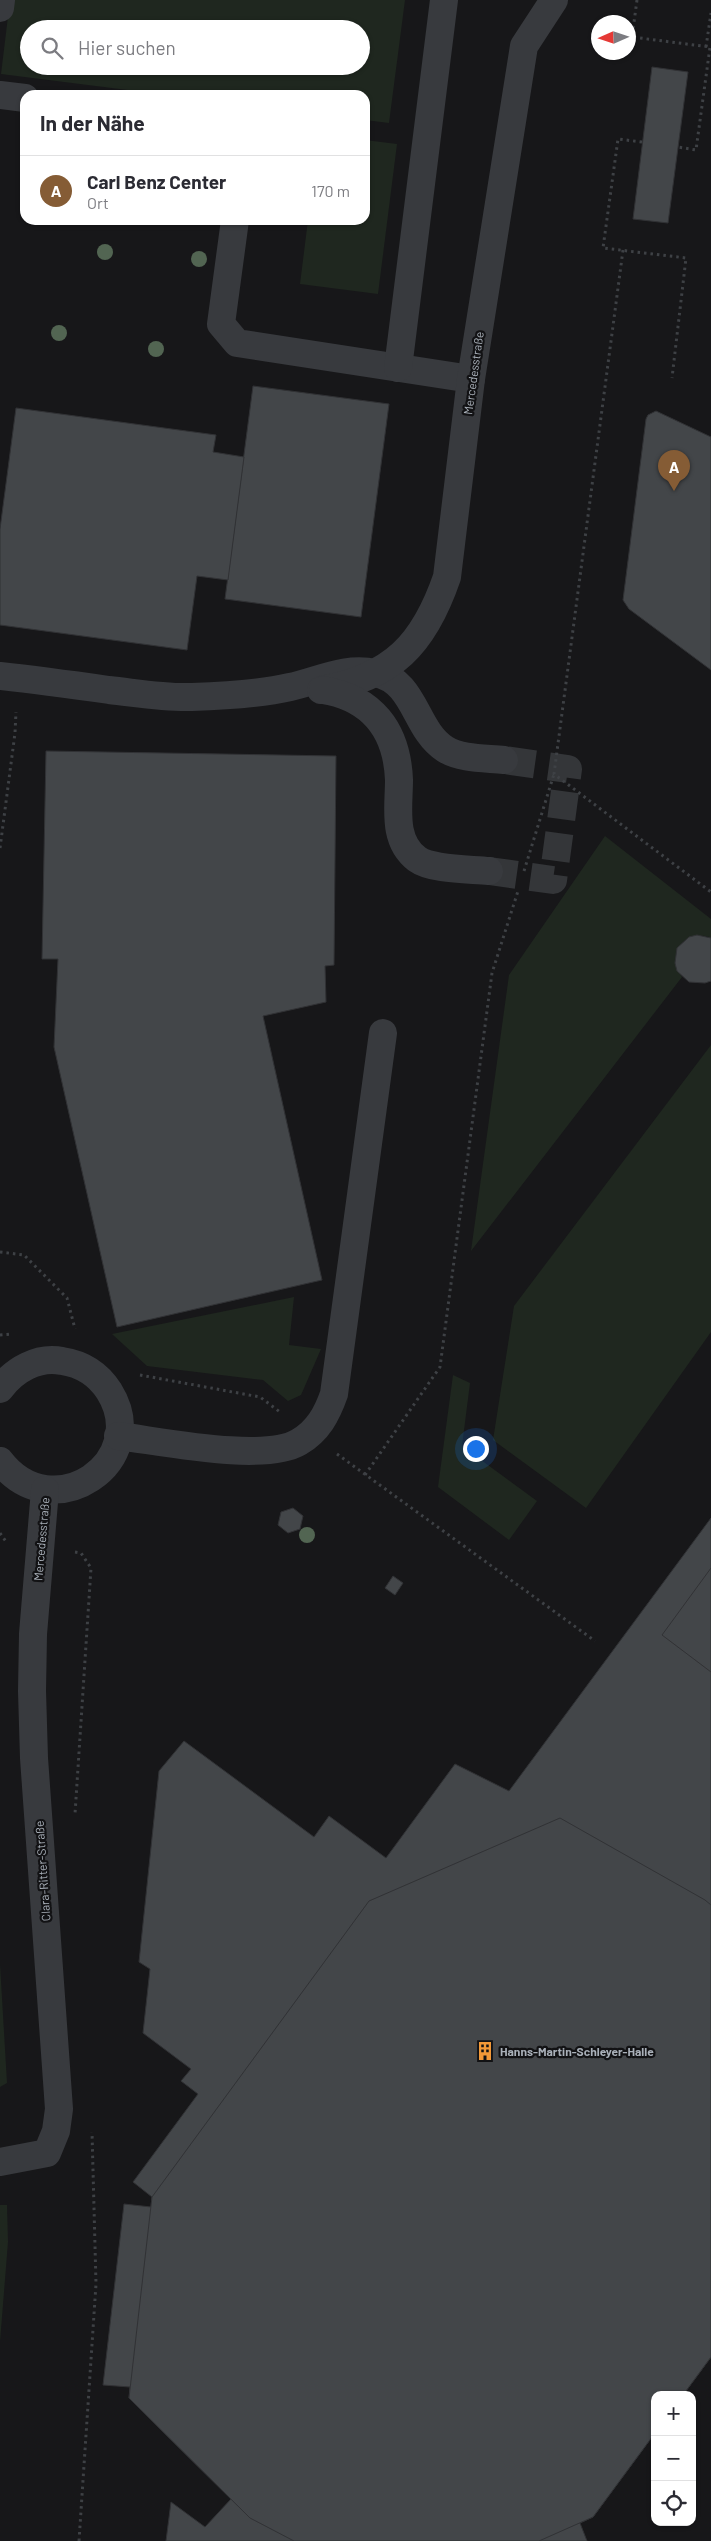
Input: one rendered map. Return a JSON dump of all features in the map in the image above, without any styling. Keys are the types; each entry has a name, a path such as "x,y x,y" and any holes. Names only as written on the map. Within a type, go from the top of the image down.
{"street":[{"path":"0,8 1,0"},
{"path":"398,368 444,0"},
{"name":"Mercedesstraße","path":"321,690 354,682 376,673 396,660 426,628 438,603 447,576 471,379 524,46 554,0"},
{"path":"0,95 20,97"},
{"path":"234,225 221,324 237,344 471,379"},
{"path":"8,677 159,696 210,696 289,687 356,671 376,673 400,685 416,706 434,739 444,748 468,757 504,760"},
{"path":"289,687 339,692 358,700 373,711 384,726 394,746 398,763 397,816 400,832 406,846 418,859 432,865 489,872"},
{"path":"118,1436 247,1451 284,1448 298,1443 311,1434 321,1423 334,1394 383,1033"},
{"path":"0,1389 6,1380 21,1369 38,1362 56,1360 74,1363 91,1371 104,1384 114,1399 119,1418 118,1436 114,1452 105,1466 93,1478 78,1486 62,1491 45,1490 25,1484 8,1472 0,1461"},
{"name":"Mercedesstraße","path":"36,1587 45,1490"},
{"name":"Clara-Ritter-Straße","path":"0,2162 47,2153 56,2131 59,2109 34,1758 32,1691 36,1587"}],"path":[{"path":"637,0 632,37 710,47 696,150 678,147"},
{"path":"706,46 711,13"},
{"path":"642,142 618,139 603,248 686,258 672,378"},
{"path":"623,250 554,774 711,892"},
{"path":"0,848 15,733 8,677"},
{"path":"492,973 440,1367 365,1475 595,1640"},
{"path":"0,1252 24,1254 67,1298 75,1329 82,1334"},
{"path":"66,1330 75,1329"},
{"path":"0,1335 19,1334"},
{"path":"133,1369 140,1375 260,1397 311,1434"},
{"path":"0,1533 4,1543"}],"shaded area":[{"path":"10,0 405,0 389,123 370,121 370,90 127,90 1,74"},
{"path":"370,141 397,144 378,294 300,284 307,225 370,225"},
{"path":"605,836 711,919 711,938 693,936 680,945 676,960 677,969 682,977 471,1251 509,975"},
{"path":"711,1045 711,1332 586,1508 493,1440 514,1306"},
{"path":"294,1297 289,1345 321,1349 301,1395 288,1401 263,1380 147,1366 112,1334"},
{"path":"453,1375 470,1383 462,1446 537,1501 509,1540 438,1487"},
{"path":"0,1964 7,2083 0,2087"},
{"path":"0,2205 7,2205 8,2242 0,2342"}],"building":[{"path":"652,67 688,72 668,223 633,219"},
{"path":"253,386 389,404 361,617 225,599"},
{"path":"16,408 216,435 213,452 244,457 228,580 197,576 187,650 0,625 0,529"},
{"path":"656,411 711,437 711,670 629,609 623,600 646,419 648,415"},
{"path":"46,751 336,756 334,965 325,966 326,1002 263,1016 322,1280 117,1327 54,1047 58,959 42,959"},
{"path":"697,935 711,938 711,981 705,983 689,982 677,971 675,963 677,948 689,937"},
{"path":"293,1508 303,1516 300,1529 288,1533 278,1525 281,1512"},
{"name":"Hanns-Martin-Schleyer-Halle","path":"711,1518 711,2357 686,2391 651,2391 651,2438 593,2517 580,2523 587,2541 166,2541 171,2502 205,2527 231,2499 129,2398 130,2387 103,2385 124,2204 151,2207 152,2197 133,2182 198,2094 181,2081 191,2069 143,2033 150,1969 139,1962 159,1771 184,1741 314,1837 329,1816 386,1858 455,1764 509,1791"},
{"path":"711,1568 711,1672 662,1635"},
{"path":"393,1576 403,1583 395,1595 385,1588"},
{"name":"Hanns-Martin-Schleyer-Halle","path":"560,1818 711,1905 711,2357 686,2391 651,2391 651,2438 593,2517 539,2541 294,2541 250,2518 129,2398 152,2197 369,1901"}],"tunnel":[{"path":"489,871 553,880 568,769 504,760"}],"place":[{"name":"Carl Benz Center","path":"674,491"},
{"name":"Hanns-Martin-Schleyer-Halle","path":"485,2051"}]}
